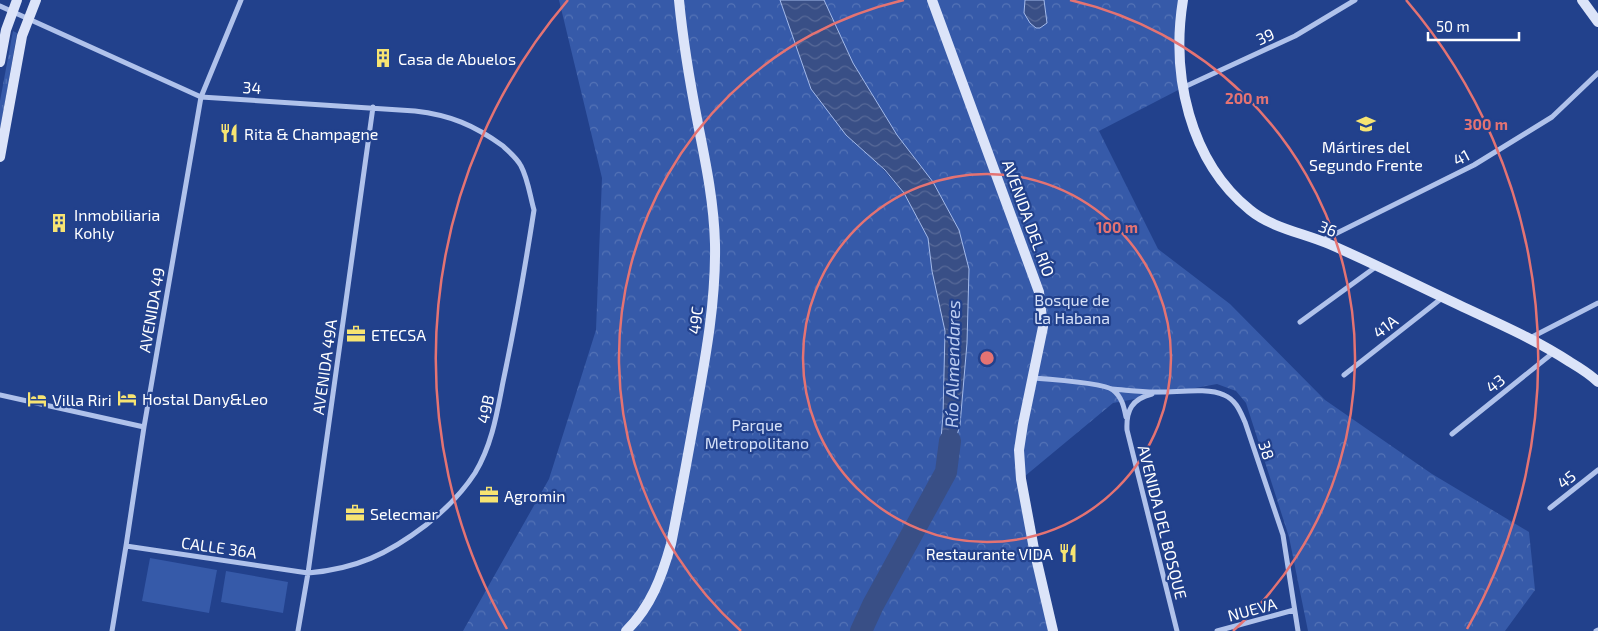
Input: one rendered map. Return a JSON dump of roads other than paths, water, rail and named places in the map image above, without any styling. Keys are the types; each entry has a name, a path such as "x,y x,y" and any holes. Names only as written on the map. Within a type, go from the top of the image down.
{"street":[{"path":"0,62 6,30 17,0"},
{"path":"0,157 22,36 36,0"},
{"name":"AVENIDA 49","path":"112,631 144,427 201,97 241,0"},
{"name":"49C","path":"626,631 646,608 664,568 671,544 702,376 715,280 712,202 682,34 679,0"},
{"name":"AVENIDA DEL RÍO","path":"932,0 1039,292 1043,327 1019,450 1021,479 1034,549 1053,630"},
{"name":"36","path":"1183,0 1179,50 1182,88 1198,142 1218,177 1236,199 1266,221 1322,241 1377,265 1530,338 1592,376 1598,382"},
{"name":"39","path":"1182,88 1295,36 1355,0"},
{"path":"1582,0 1598,22"},
{"name":"34","path":"0,6 201,97 374,107 438,114 464,122 492,138 511,153"},
{"name":"41","path":"1322,241 1479,162 1552,118 1598,73"},
{"name":"AVENIDA 49A","path":"298,631 308,573 374,107"},
{"name":"49B","path":"308,573 342,569 389,551 447,508 475,472 492,435 497,417 515,328 534,210 521,164 511,153"},
{"path":"1300,322 1377,265"},
{"name":"41A","path":"1344,375 1442,297"},
{"path":"1530,338 1598,303"},
{"name":"43","path":"1452,434 1554,352"},
{"path":"1032,378 1084,383 1112,389"},
{"name":"38","path":"1112,389 1156,392 1213,392 1233,400 1239,409 1283,535 1298,631"},
{"name":"AVENIDA DEL BOSQUE","path":"1112,389 1123,402 1127,430 1177,631"},
{"path":"1126,418 1135,403 1144,396 1156,392"},
{"path":"0,395 144,427"},
{"name":"45","path":"1550,508 1598,470"},
{"name":"CALLE 36A","path":"126,546 308,573"},
{"name":"NUEVA","path":"1216,631 1294,610"}],"water":[{"path":"780,0 824,0 853,63 897,135 933,182 959,230 969,269 967,343 960,425 946,472 941,439 945,331 932,271 928,238 904,193 885,170 846,135 811,89"},
{"path":"1025,0 1044,0 1047,23 1040,28 1036,28 1030,23 1024,13"}],"waterway":[{"name":"Río Almendares","path":"861,631 873,605 946,472 950,441"}],"place":[{"name":"Casa de Abuelos","path":"383,58"},
{"name":"Mártires del Segundo Frente","path":"1366,124"},
{"name":"Rita & Champagne","path":"229,133"},
{"name":"Inmobiliaria Kohly","path":"59,223"},
{"name":"ETECSA","path":"356,334"},
{"name":"Hostal Dany&Leo","path":"127,398"},
{"name":"Villa Riri","path":"37,399"},
{"name":"Agromin","path":"489,495"},
{"name":"Selecmar","path":"355,513"},
{"name":"Restaurante VIDA","path":"1068,553"}],"park label":[{"name":"Bosque de La Habana","path":"1072,308"},
{"name":"Parque Metropolitano","path":"757,433"}]}
